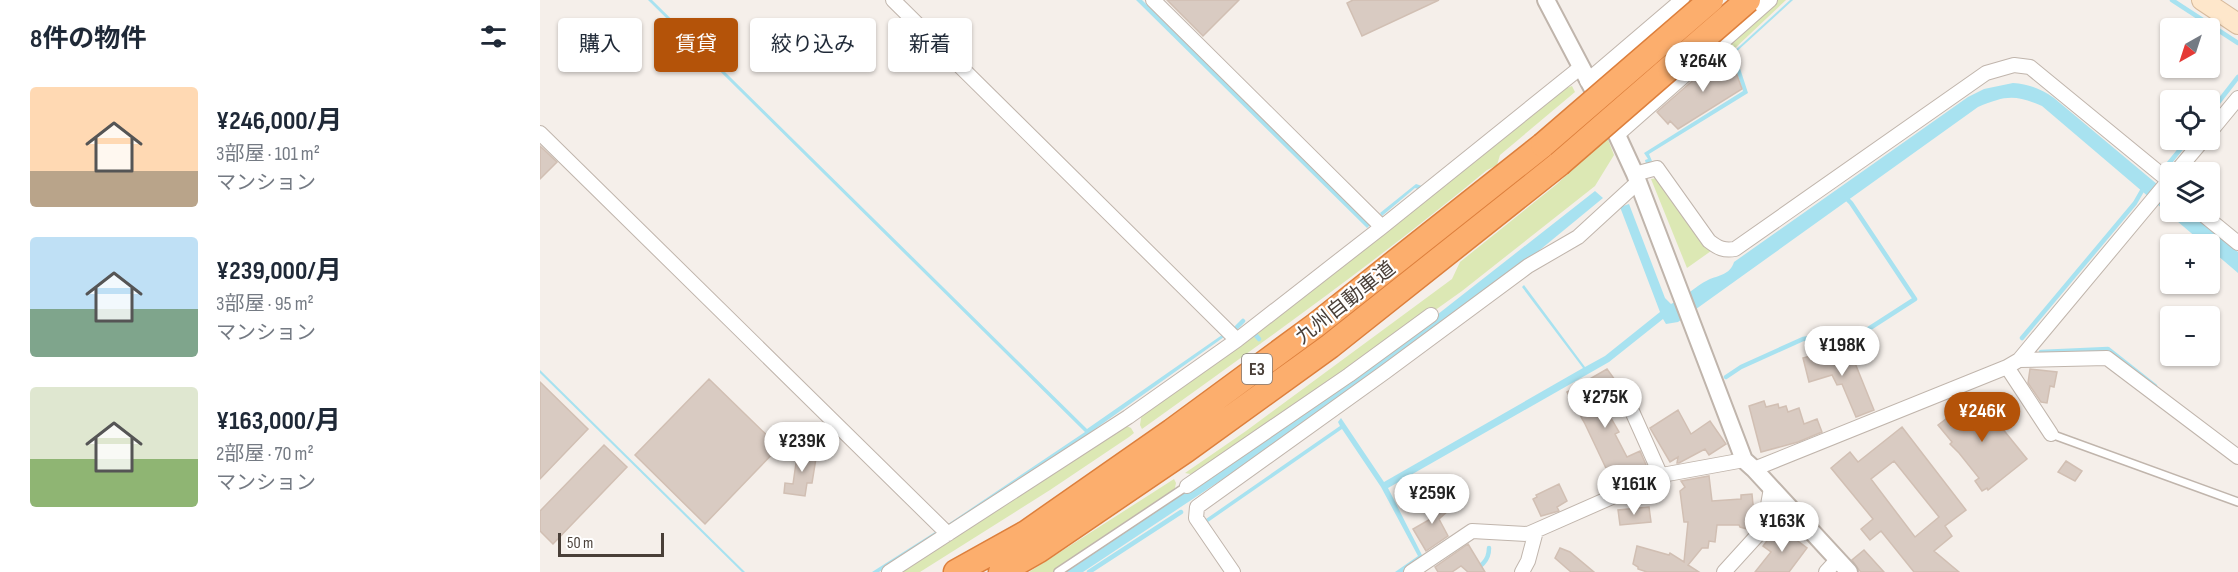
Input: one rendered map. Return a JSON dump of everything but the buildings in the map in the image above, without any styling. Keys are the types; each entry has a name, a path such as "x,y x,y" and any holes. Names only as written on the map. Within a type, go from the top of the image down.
{"highway":[{"name":"九州自動車道","path":"956,572 1026,532 1182,424 1316,326 1543,145 1711,0"},
{"name":"九州自動車道","path":"1001,572 1039,550 1186,450 1330,346 1559,164 1748,0"}],"main road":[{"path":"2202,0 2238,24"}],"street":[{"path":"893,0 1237,340"},
{"path":"1153,0 1382,227"},
{"path":"1546,0 1640,177 1689,318 1749,464 1837,568"},
{"path":"889,572 1128,417 1237,340 1682,0"},
{"path":"1617,135 1770,0"},
{"path":"1233,572 1196,518 1197,507 1528,266 1578,237 1640,177 1657,168 1709,241 1719,248 1735,249 1986,72 2014,64 2030,67 2160,173"},
{"path":"2220,120 2238,98"},
{"path":"540,133 948,534"},
{"path":"2185,162 2195,150"},
{"path":"2013,364 2160,193"},
{"path":"2212,222 2238,243"},
{"path":"1187,486 1340,381 1431,315"},
{"path":"1411,572 1472,531 1528,534 1661,476 1749,464 2013,364 2107,358 2238,457"},
{"path":"2013,364 2051,434"},
{"path":"1631,409 1661,476"},
{"path":"1724,572 1764,528 1771,488"},
{"path":"1522,572 1528,561 1536,531"}],"lane":[{"path":"2051,434 2238,502"},
{"path":"1058,572 1187,486"}],"green space":[{"path":"1774,0 1786,0 1732,51 1728,40"},
{"path":"1572,86 1575,92 1500,155 1497,165 1487,170 1317,302 1142,429 1140,425 1142,412 1234,351 1488,151 1556,92"},
{"path":"1607,137 1614,155 1595,186 1462,291 1351,370 1200,472 1185,473 1246,431 1452,279 1460,262 1557,184"},
{"path":"1658,178 1711,251 1687,268 1651,179"},
{"path":"1122,424 1131,428 1134,433 1050,490 920,572 900,572 1050,476"},
{"path":"1174,479 1176,483 1174,492 1054,572 1029,572"}],"water":[{"path":"648,0 652,0 670,18 666,18"},
{"path":"1136,0 1142,0 1370,225 1367,228"},
{"path":"1790,0 1793,0 1735,53 1748,93 1649,154 1652,161 1646,164 1645,160 1648,159 1644,153 1743,91 1731,54"},
{"path":"721,72 725,72 1087,429 1222,335 1224,337 1032,474 950,526 948,524 1085,432"},
{"path":"2013,83 2024,84 2054,98 2160,187 2160,207 2042,106 2017,98 1995,101 1978,107 1678,322 1666,324 1663,319 1609,362 1388,488 1424,559 1404,572 1395,572 1418,556 1381,487 1342,429 1208,522 1206,519 1340,426 1338,422 1341,418 1384,482 1583,368 1522,287 1524,285 1585,367 1605,356 1660,312 1620,207 1629,204 1665,298 1671,304 1703,283 1730,270 1734,262 1968,97 1984,89"},
{"path":"1416,184 1422,186 1421,190 1415,188 1382,216 1380,213"},
{"path":"1595,191 1603,198 1524,263 1262,453 1083,572 1065,572 1246,452 1433,318"},
{"path":"2178,222 2202,222 2216,234 2192,234"},
{"path":"2220,237 2238,252 2238,273 2220,258"},
{"path":"540,370 745,572 742,572 540,373"},
{"path":"935,532 936,534 879,572 872,572"}],"waterway":[{"path":"2172,0 2238,43"},
{"path":"2220,100 2238,77"},
{"path":"2170,162 2180,150"},
{"path":"2022,338 2135,203 2143,189"},
{"path":"1726,377 1741,367 1803,339 1852,332 1856,337 1915,299 1845,197"},
{"path":"1237,327 1243,321"},
{"path":"1254,333 1259,339"},
{"path":"2041,352 2108,349 2155,386"},
{"path":"1089,572 1181,512"},
{"path":"1469,572 1483,563 1489,548"}]}
